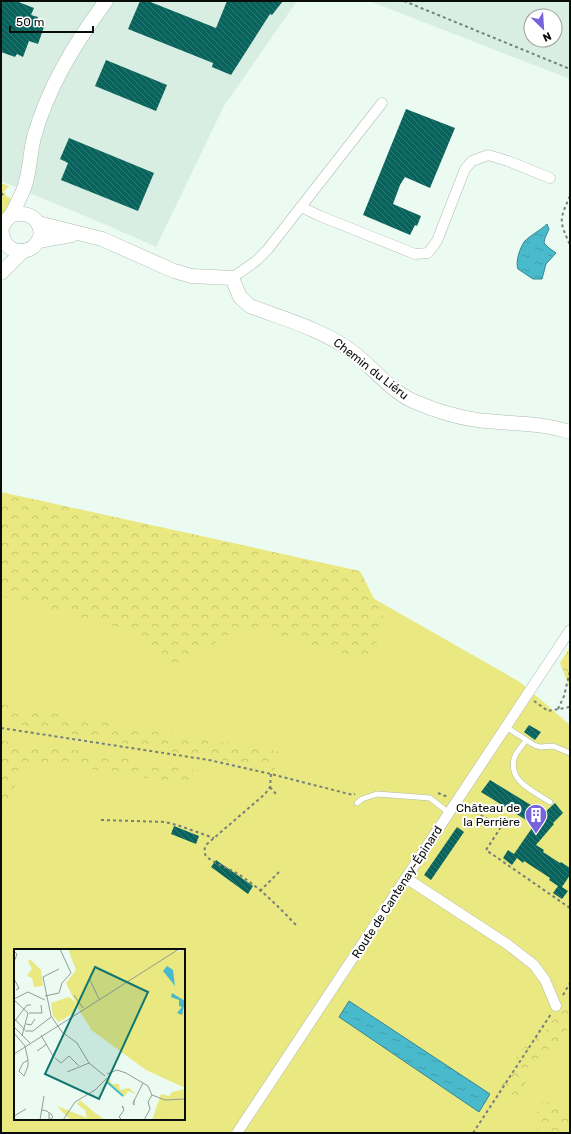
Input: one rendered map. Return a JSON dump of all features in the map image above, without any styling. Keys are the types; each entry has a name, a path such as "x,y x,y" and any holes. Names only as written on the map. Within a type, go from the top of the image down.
{"street":[{"path":"23,251 11,249 4,241 2,236 2,226 10,216 25,186 34,136 53,88 74,47 106,1"},
{"path":"10,216 16,213 23,213 29,215 36,221 78,234 102,239 174,271 192,276 232,278 256,261 268,249 382,103"},
{"path":"301,207 415,254 428,252 437,241 465,169 472,161 488,155 508,161 550,178"},
{"path":"1,273 23,251 34,246 38,241 40,229 25,186"},
{"path":"38,241 78,234"},
{"path":"1,263 4,241"},
{"name":"Chemin du Liéru","path":"232,278 240,297 250,306 328,336 350,350 389,385 412,400 447,414 477,420 540,426 570,432"},
{"name":"Route de Cantenay-Épinard","path":"237,1133 449,813 463,803 506,727 570,630"},
{"path":"406,878 507,944 534,965 545,980 556,1006"}],"lane":[{"path":"506,727 534,745 540,747 553,746 570,753"},
{"path":"526,740 515,755 513,769 519,781 550,802"},
{"path":"357,803 362,799 377,794 430,798 449,813"}],"path":[{"path":"404,1 570,70"},
{"path":"1,192 4,196"},
{"path":"570,196 561,217 562,227 570,245"},
{"path":"558,709 564,696 570,671"},
{"path":"530,706 533,700 548,711 570,708"},
{"path":"1,728 209,760 353,795 359,793"},
{"path":"271,774 270,787 265,794 205,846 204,850 206,856 239,875 260,891 282,910 296,925"},
{"path":"270,787 276,794"},
{"path":"437,793 445,796 451,793 463,803 501,827 486,850 570,908"},
{"path":"101,820 165,822 214,838"},
{"path":"260,891 280,872"},
{"path":"473,1133 556,1006"}],"shaded area":[{"path":"1,1 297,1 224,106 156,247 1,181"},
{"path":"369,1 570,1 570,79"}],"green space":[{"path":"1,183 9,186 4,191 6,196 14,200 9,210 1,216"},
{"path":"1,492 360,571 384,618 371,662 244,625 178,667 135,632 1,596"},
{"path":"1,513 371,597 520,682 570,725 570,1133 1,1133"},
{"path":"570,647 570,689 560,663"},
{"path":"1,704 139,729 282,752 274,771 1,721"},
{"path":"1,741 82,751 200,771 190,785 72,766 31,764 23,766 4,813 1,815"},
{"path":"570,993 570,1026 558,1045 544,1051 516,1100 502,1099 495,1090 521,1050 547,1029"},
{"path":"543,1102 561,1104 570,1110 570,1133 539,1133 533,1120"}],"water":[{"path":"547,224 549,229 544,243 556,253 546,264 542,279 533,279 518,269 518,255 524,242"},
{"path":"349,1001 490,1094 479,1112 339,1017"}],"building":[{"path":"1,1 16,1 34,8 31,15 38,17 36,24 44,27 38,44 29,41 23,57 17,54 15,57 1,52"},
{"path":"140,1 148,1 216,28 227,1 283,1 272,15 270,14 231,75 212,67 213,63 128,29"},
{"path":"106,60 167,85 156,111 95,86"},
{"path":"406,109 455,128 430,188 405,177 400,185 393,204 421,216 417,226 415,225 410,235 363,215"},
{"path":"69,138 154,173 138,211 61,180 68,163 60,159"},
{"path":"529,725 541,732 535,740 524,732"},
{"name":"Château de la Perrière","path":"490,780 544,813 555,803 563,813 536,845 544,850 543,852 570,868 570,875 562,887 568,891 562,899 553,893 558,886 549,880 550,878 517,858 512,865 503,858 508,850 514,854 534,825 481,792"},
{"path":"174,826 199,836 196,844 171,834"},
{"path":"457,827 464,832 431,880 424,875"},
{"path":"216,860 253,886 248,894 211,867"}],"place":[{"name":"Château de la Perrière","path":"536,834"}]}
